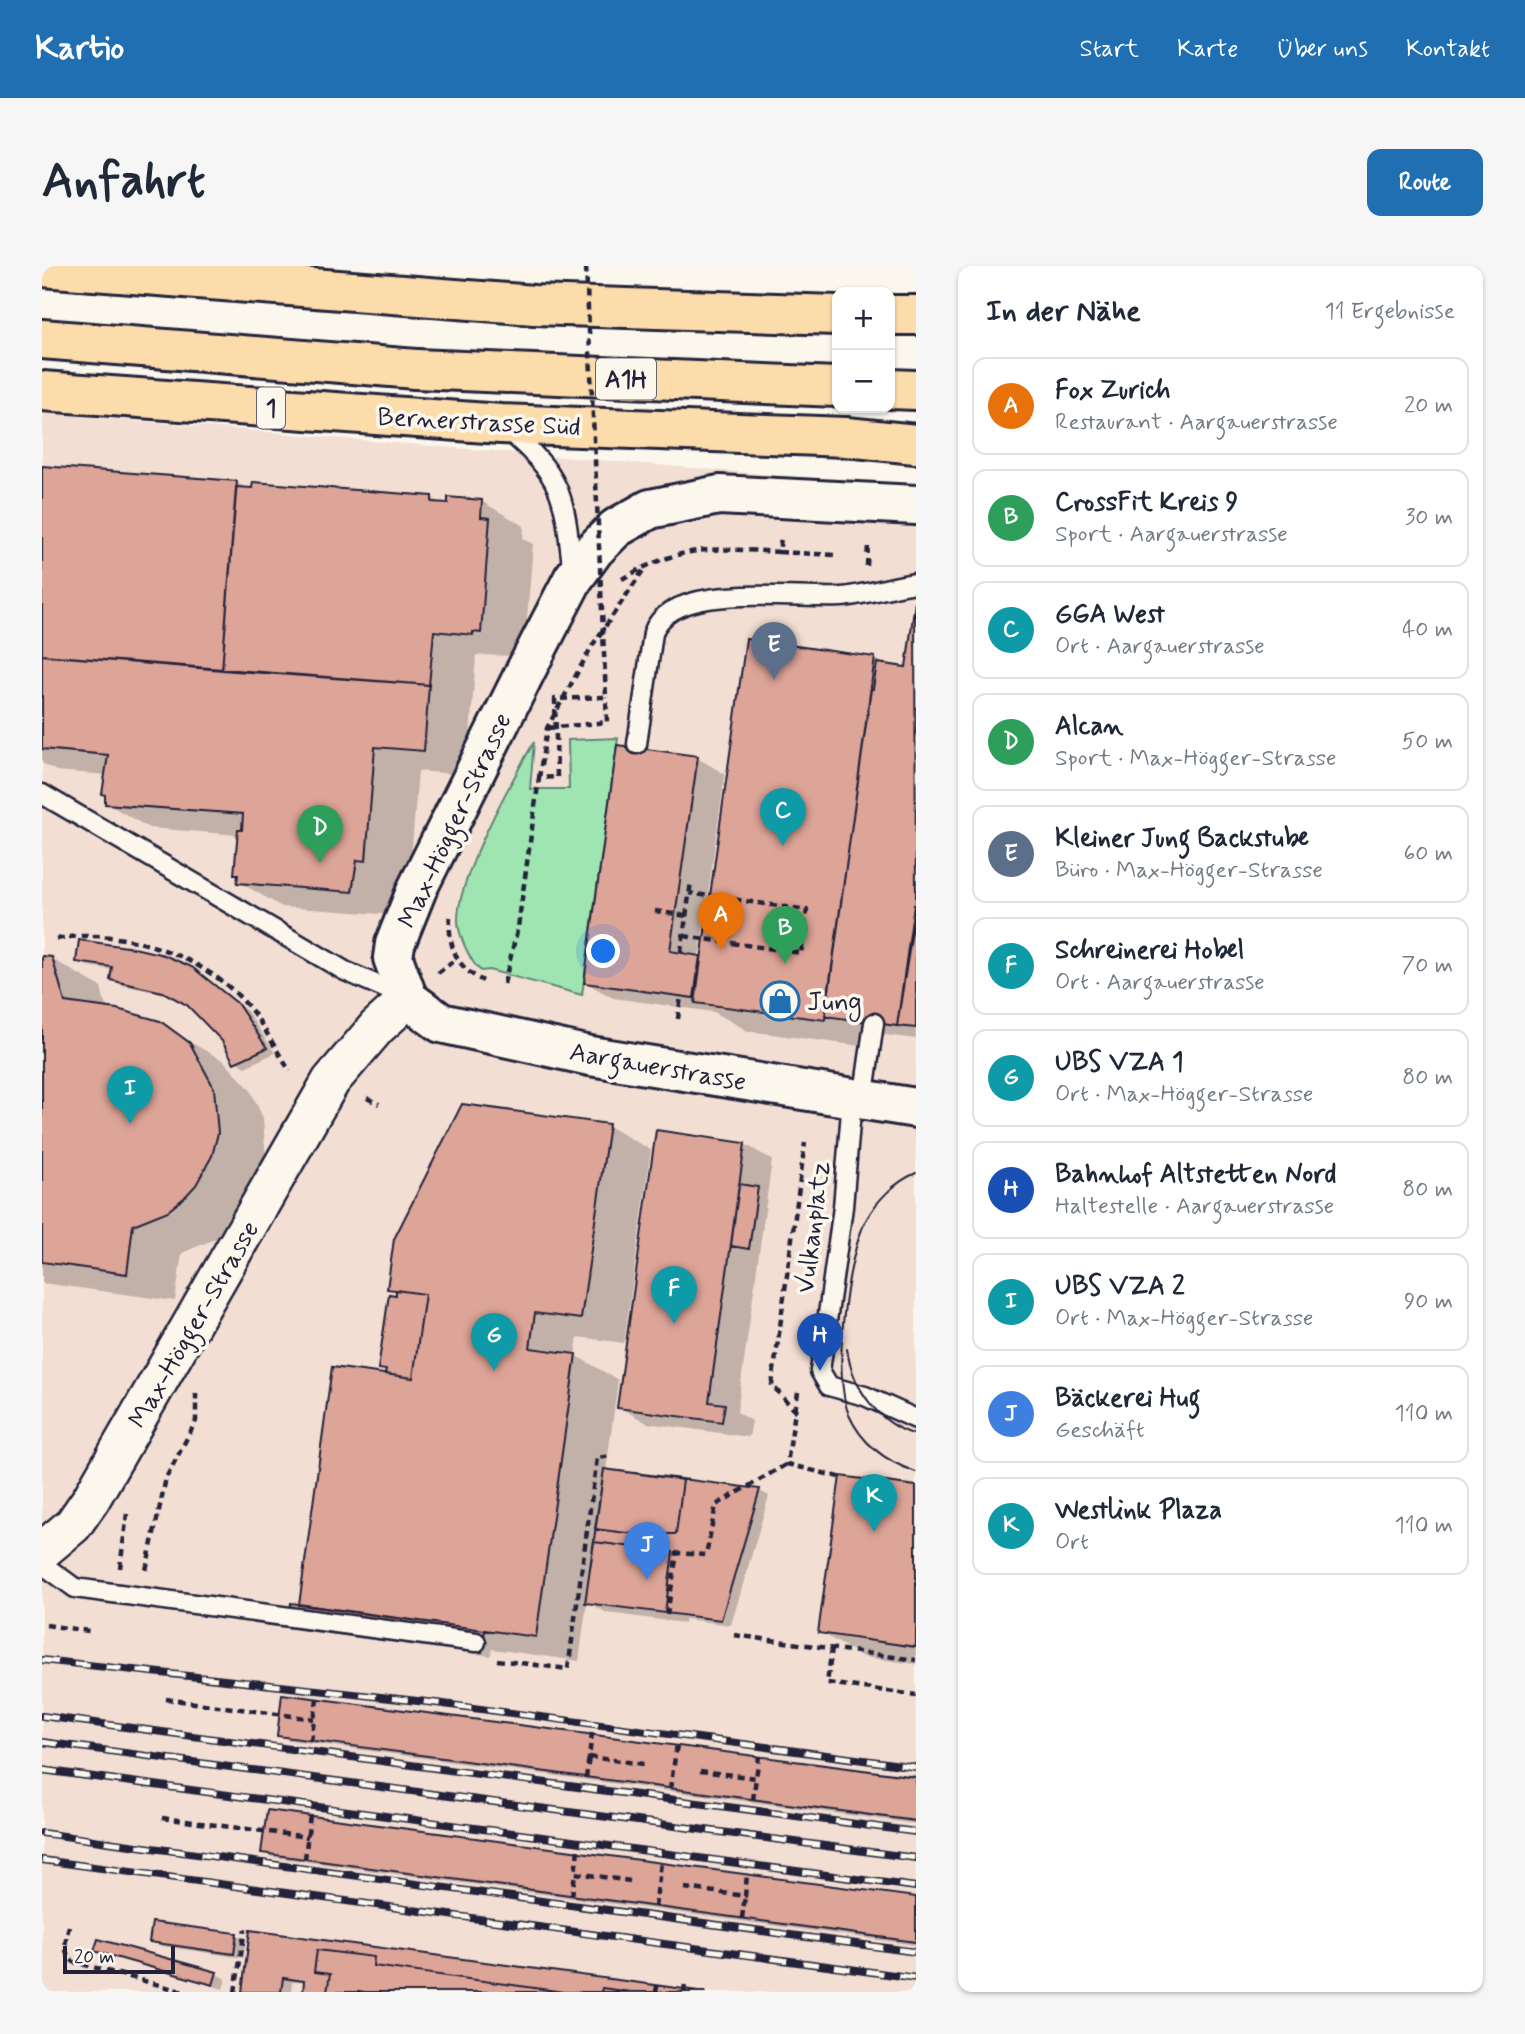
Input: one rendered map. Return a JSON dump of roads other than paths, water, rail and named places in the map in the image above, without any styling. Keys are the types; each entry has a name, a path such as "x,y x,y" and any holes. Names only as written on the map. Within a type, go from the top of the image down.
{"main road":[{"path":"42,267 534,304 832,315"},
{"path":"895,315 916,315"},
{"name":"A1H","path":"42,339 416,369 832,387"},
{"path":"895,389 916,390"},
{"name":"Bernerstrasse Süd","path":"42,391 501,424 846,436 916,444"},
{"name":"Max-Högger-Strasse","path":"408,999 393,958 395,944 417,889 573,579 616,528 631,518 670,503 743,495 916,505"},
{"name":"Aargauerstrasse","path":"408,999 441,1023 590,1056 916,1108"}],"street":[{"name":"Max-Högger-Strasse","path":"45,1554 73,1525 91,1499 331,1081 377,1027 408,999"}],"lane":[{"path":"501,424 537,454 553,476 564,504 573,579"},
{"path":"637,744 653,633 657,622 677,606 695,601 730,598 840,597 916,583"},
{"path":"42,793 345,971 408,999"},
{"name":"Vulkanplatz","path":"874,1023 858,1100 820,1371 822,1380 832,1388 865,1396 916,1419"},
{"path":"45,1554 75,1588 476,1642"}],"tram line":[{"path":"916,1173 887,1192 866,1220 847,1288 842,1346 844,1396 854,1425 876,1451 916,1472"},
{"path":"847,1349 855,1377 869,1402 890,1422 916,1435"}],"railway":[{"path":"42,1660 436,1703 916,1767"},
{"path":"42,1716 916,1832"},
{"path":"42,1742 916,1858"},
{"path":"42,1770 916,1887"},
{"path":"42,1833 916,1952"},
{"path":"42,1860 916,1978"}],"place":[{"name":"Kleiner Jung Backstube","path":"774,680"},
{"name":"GGA West","path":"783,846"},
{"name":"Alcan","path":"320,863"},
{"name":"Fox Zurich","path":"721,950"},
{"name":"CrossFit Kreis 9","path":"785,964"},
{"name":"Jung","path":"780,1001"},
{"name":"UBS VZA 2","path":"130,1124"},
{"name":"Schreinerei Hobel","path":"674,1324"},
{"name":"UBS VZA 1","path":"494,1371"},
{"name":"Bahnhof Altstetten Nord","path":"820,1371"},
{"name":"Westlink Plaza","path":"874,1532"},
{"name":"Bäckerei Hug","path":"647,1580"}]}
